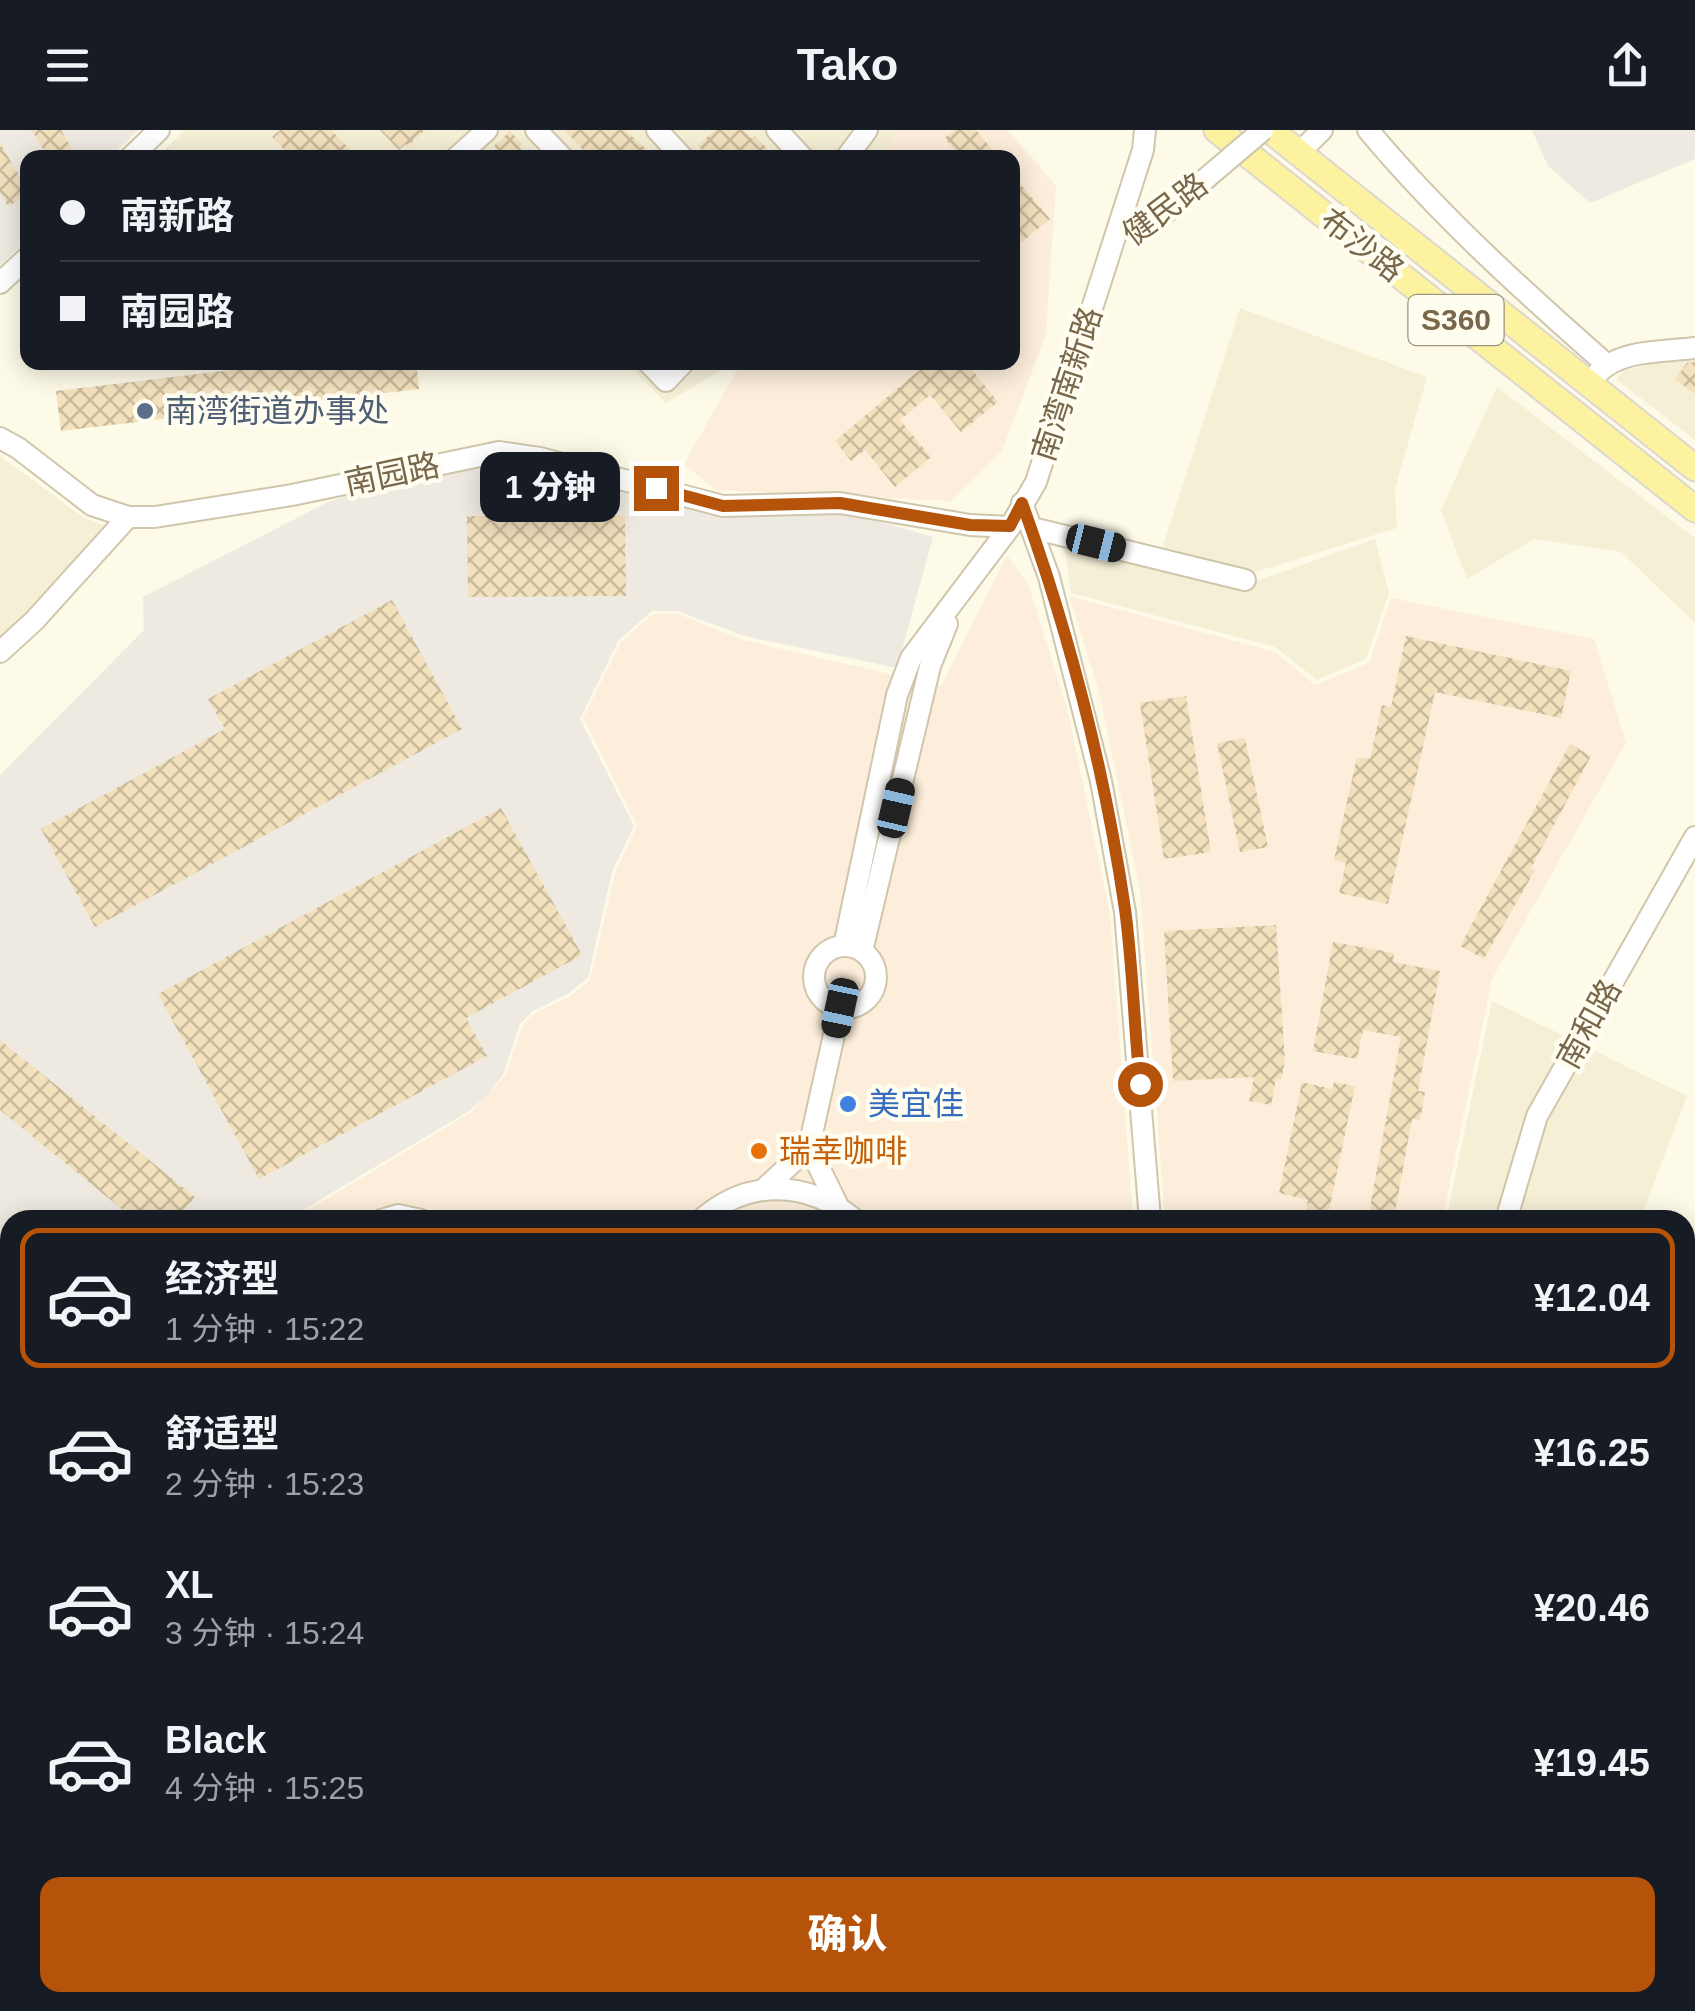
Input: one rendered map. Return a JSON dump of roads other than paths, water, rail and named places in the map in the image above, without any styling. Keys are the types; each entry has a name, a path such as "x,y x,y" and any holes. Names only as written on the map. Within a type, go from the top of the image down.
{"main road":[{"name":"布沙路","path":"1217,130 1695,509"},
{"name":"布沙路","path":"1267,130 1597,374 1695,468"}],"street":[{"path":"138,150 159,130"},
{"path":"465,150 487,130"},
{"path":"536,130 555,150"},
{"path":"657,130 676,150"},
{"path":"777,130 796,150"},
{"name":"南湾南新路","path":"853,949 930,666 956,600 1021,527 1022,503 1036,482 1144,140 1159,130"},
{"name":"健民路","path":"1111,248 1144,230 1267,130"},
{"path":"1299,153 1322,130"},
{"path":"1368,130 1416,187 1597,374 1623,357 1695,348"},
{"path":"0,283 20,264"},
{"path":"656,370 666,381 676,370"},
{"path":"0,438 92,505 128,517 34,622 0,652"},
{"name":"南园路","path":"128,517 155,517 292,495 499,452 540,458 723,506 840,503 970,525 1021,527 1245,580"},
{"path":"1021,527 1049,577 1101,782 1126,912 1149,1210"},
{"name":"南和路","path":"1509,1210 1537,1116 1695,838"},
{"path":"853,949 874,965 875,986 858,1006 840,1008 822,998 814,980 816,968 826,953 853,949"},
{"path":"764,1189 809,1148 840,1008"},
{"path":"809,1148 838,1206"},
{"path":"715,1210 729,1200 764,1189 801,1190 843,1210"}],"place":[{"name":"南湾街道办事处","path":"145,411"},
{"name":"美宜佳","path":"848,1104"},
{"name":"瑞幸咖啡","path":"759,1151"}]}
